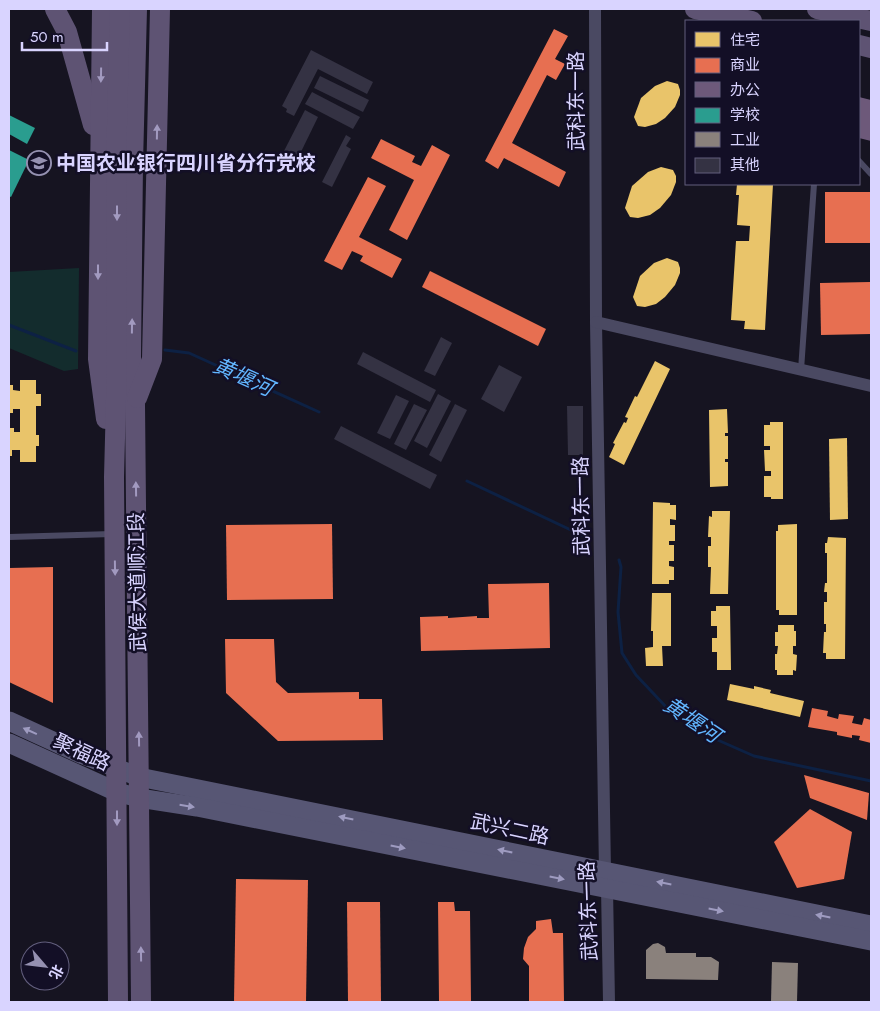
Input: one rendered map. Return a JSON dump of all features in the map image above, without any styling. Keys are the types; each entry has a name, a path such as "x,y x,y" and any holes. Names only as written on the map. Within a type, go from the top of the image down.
{"main road":[{"path":"55,9 67,32 99,146"},
{"path":"102,9 98,359 114,477"},
{"path":"120,9 125,163"},
{"path":"125,163 137,9"},
{"path":"135,405 152,359 160,9"},
{"path":"695,9 747,20"},
{"path":"817,9 871,21"},
{"name":"武侯大道顺江段","path":"125,163 131,358 135,405 141,1002"},
{"name":"武侯大道顺江段","path":"118,1002 114,477 125,163"},
{"path":"118,925 140,923"}],"street":[{"name":"武科东一路","path":"595,9 596,322 609,1002"},
{"path":"596,322 871,386"},
{"name":"武兴二路","path":"9,721 139,777 606,880 871,925"},
{"name":"聚福路","path":"9,743 117,792 138,798 606,880"},
{"path":"606,880 871,941"}],"lane":[{"path":"860,162 871,174"},
{"path":"801,370 814,185"},
{"path":"9,536 114,534"}],"green space":[{"path":"79,268 78,369 64,371 9,348 9,272"}],"building: 住宅":[{"path":"667,81 678,84 680,90 675,107 665,118 656,124 645,127 638,126 634,117 641,98 655,86"},
{"path":"661,167 673,170 676,176 676,182 671,195 660,208 650,215 638,218 630,217 625,208 632,186 648,172"},
{"path":"737,185 773,185 765,330 744,329 745,321 731,320 736,241 749,241 750,226 737,225 739,195 736,195"},
{"path":"667,258 678,262 680,268 675,285 656,304 645,307 637,306 633,297 640,276 654,263"},
{"path":"655,361 670,369 624,465 609,457 615,444 613,443 624,422 626,423 628,418 625,417"},
{"path":"20,380 36,380 36,394 41,394 41,406 36,406 36,435 39,435 39,446 36,446 36,462 20,462 20,450 12,450 12,456 9,456 9,428 14,428 14,432 20,432 20,409 13,409 13,413 9,413 9,385 13,385 13,390 20,391"},
{"path":"727,409 728,433 725,433 725,436 728,436 728,459 725,459 725,462 728,462 728,486 710,487 709,410"},
{"path":"770,422 783,422 783,499 764,497 764,476 771,476 771,471 765,471 764,450 770,450 770,446 764,446 764,425 770,425"},
{"path":"847,438 848,519 830,520 829,439"},
{"path":"653,502 676,505 676,520 670,519 670,525 675,525 675,541 669,541 669,545 674,545 674,561 669,561 669,566 674,567 674,580 669,580 669,584 652,584"},
{"path":"712,511 730,511 728,594 710,594 711,567 708,567 708,546 711,546 711,537 708,537 709,516 712,517"},
{"path":"797,524 797,615 779,615 779,610 776,610 776,531 778,531 778,525"},
{"path":"828,537 846,538 845,659 826,659 826,653 823,653 824,632 826,632 824,602 827,602 827,592 824,592 825,583 827,583 825,543 827,543"},
{"path":"652,593 671,593 671,646 662,646 663,666 646,666 645,648 653,647 653,631 651,631"},
{"path":"716,606 730,606 731,670 717,670 717,652 712,652 712,638 717,638 717,626 711,626 711,611 716,611"},
{"path":"778,625 794,625 794,631 796,631 796,646 793,646 793,654 797,655 796,671 793,670 793,675 777,675 777,670 775,670 775,654 777,654 778,646 775,646 775,632 778,632"},
{"path":"730,684 754,689 754,686 771,690 770,693 804,701 800,717 727,700"}],"building: 商业":[{"path":"554,29 568,36 555,59 565,64 556,80 547,75 512,143 566,172 559,187 504,158 498,169 485,161"},
{"path":"381,139 415,156 412,162 421,166 432,145 450,155 407,240 389,230 414,180 371,158"},
{"path":"368,177 386,186 359,237 402,259 392,278 360,261 363,256 352,251 342,270 324,261"},
{"path":"825,192 871,192 871,243 825,243"},
{"path":"430,271 546,329 538,346 422,287"},
{"path":"870,282 871,334 821,335 820,283"},
{"path":"332,524 333,599 227,600 226,525"},
{"path":"53,567 53,703 9,682 9,568"},
{"path":"549,583 550,648 421,651 420,617 477,616 477,618 489,618 488,584"},
{"path":"225,639 274,639 276,682 288,693 359,692 359,699 382,699 383,740 278,741 226,693"},
{"path":"812,708 828,711 827,716 838,719 839,714 854,716 852,723 862,725 864,718 871,720 871,743 859,740 860,736 852,735 852,738 837,735 837,732 808,727"},
{"path":"804,775 869,793 867,820 810,798"},
{"path":"810,809 852,832 844,879 797,888 774,842"},
{"path":"236,879 308,880 306,1002 234,1002"},
{"path":"347,902 380,902 381,1002 348,1002"},
{"path":"438,902 454,902 455,911 470,911 471,1002 439,1002"},
{"path":"551,919 553,933 563,933 564,1002 529,1002 529,966 523,959 524,948 528,937 536,929 536,921"}],"building: 办公":[{"path":"860,97 871,100 871,141 860,138"}],"building: 学校":[{"path":"9,115 35,128 27,144 9,134"},
{"path":"9,150 29,160 11,197 9,196"}],"building: 工业":[{"path":"658,943 665,947 666,953 696,953 696,957 711,957 719,962 718,980 646,979 646,950 653,944"},
{"path":"772,962 798,963 797,1002 771,1002"}],"building: 其他":[{"path":"311,50 373,82 367,94 318,69 294,116 286,112 287,109 282,106"},
{"path":"320,76 369,100 363,112 314,88"},
{"path":"312,92 360,117 353,129 305,104"},
{"path":"305,110 318,117 298,158 284,151"},
{"path":"346,135 351,138 346,146 351,149 332,187 322,182"},
{"path":"441,337 452,343 435,376 424,371"},
{"path":"363,352 436,390 430,402 357,364"},
{"path":"499,365 522,377 504,412 481,399"},
{"path":"438,394 451,401 427,448 414,441"},
{"path":"396,395 409,401 390,439 377,433"},
{"path":"414,404 427,410 406,450 394,444"},
{"path":"455,404 467,410 441,462 429,455"},
{"path":"567,406 583,406 583,455 568,455"},
{"path":"341,426 437,475 430,489 334,439"}],"waterway":[{"name":"黄堰河","path":"9,325 76,351"},
{"name":"黄堰河","path":"165,350 189,353 319,412"},
{"name":"黄堰河","path":"467,481 590,539"},
{"name":"黄堰河","path":"619,560 621,567 618,612 622,653 636,675 668,709 704,734 754,756 871,781"}],"place":[{"name":"中国农业银行四川省分行党校","path":"39,163"}]}
